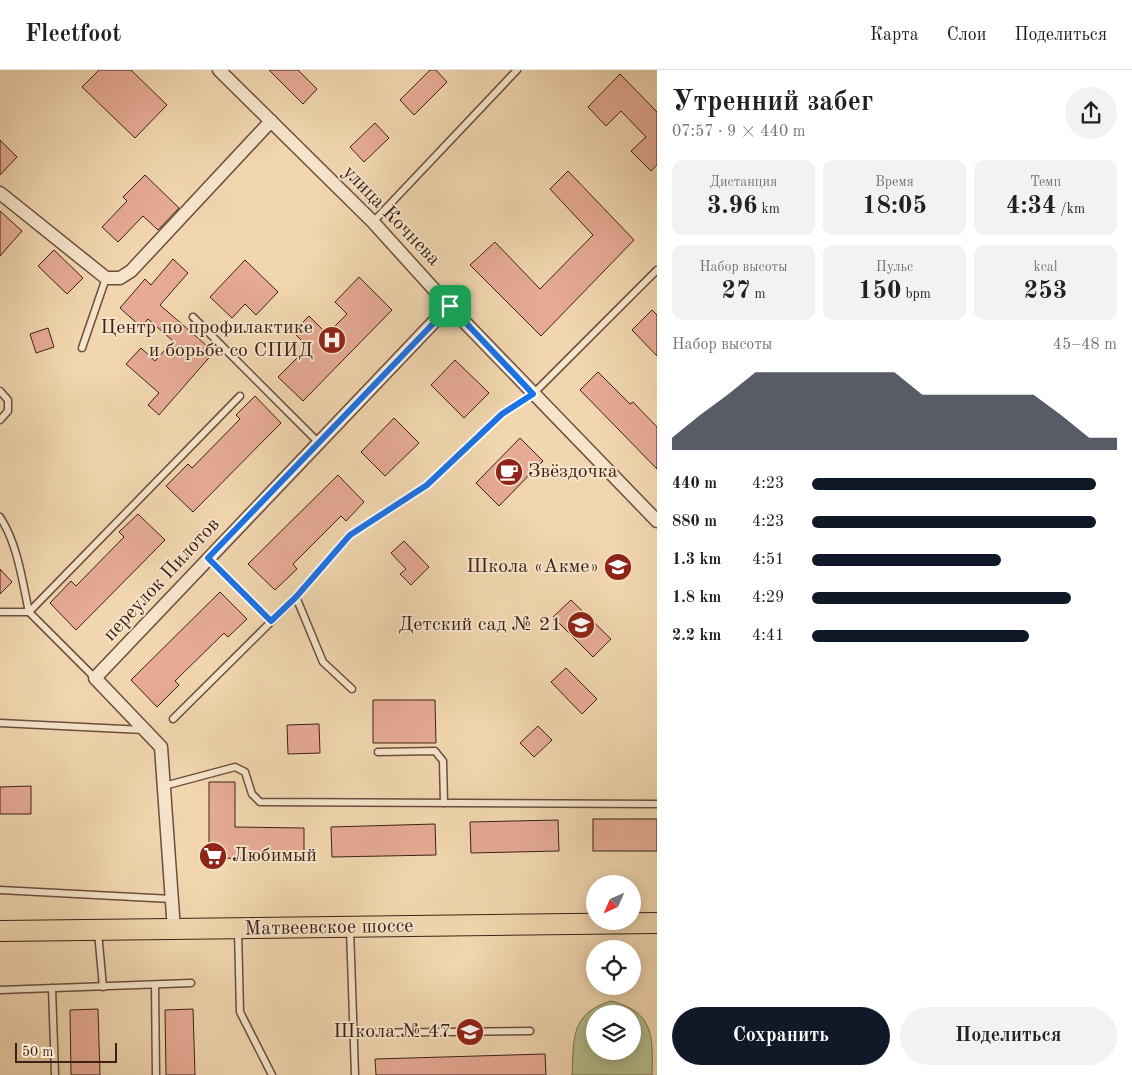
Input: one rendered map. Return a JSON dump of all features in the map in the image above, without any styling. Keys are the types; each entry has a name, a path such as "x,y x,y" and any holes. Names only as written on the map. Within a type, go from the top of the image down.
{"main road":[{"name":"Матвеевское шоссе","path":"0,931 657,923"}],"street":[{"name":"улица Кочнева","path":"219,70 373,222 533,394 657,520"},
{"path":"0,193 106,278 120,278 131,271 271,122"},
{"name":"переулок Пилотов","path":"95,678 318,442 450,306"},
{"path":"95,678 161,747 174,930"}],"lane":[{"path":"373,222 517,70"},
{"path":"173,719 296,597 350,535 427,485 502,414 533,394 657,270"},
{"path":"82,348 106,278"},
{"path":"193,317 318,442"},
{"path":"0,391 8,400 8,411 0,420"},
{"path":"0,612 29,612 240,396"},
{"path":"0,518 17,557 29,612 95,678"},
{"path":"208,558 271,621"},
{"path":"296,597 323,662 352,689"},
{"path":"0,723 145,730"},
{"path":"378,752 435,750 443,761 444,803"},
{"path":"164,786 235,767 245,772 252,794 260,802 657,804"},
{"path":"0,890 172,899"},
{"path":"350,928 355,1075"},
{"path":"238,929 240,1012 272,1075"},
{"path":"98,930 103,987"},
{"path":"0,990 191,983"},
{"path":"155,985 156,1075"},
{"path":"52,988 55,1075"},
{"path":"354,1033 530,1031"}],"green space":[{"path":"611,1001 622,1005 601,1005"},
{"path":"586,1015 586,1060 641,1060 641,1017 651,1037 652,1075 572,1075 574,1039 581,1020"}],"building":[{"path":"99,70 131,70 167,105 135,138 82,87"},
{"path":"269,70 298,70 317,89 303,104"},
{"path":"430,70 436,70 447,82 414,115 400,100"},
{"path":"620,74 657,112 657,165 651,171 631,151 646,137 621,111 606,126 588,107"},
{"path":"375,123 389,138 364,162 350,147"},
{"path":"0,140 17,157 0,175"},
{"path":"568,171 634,240 541,336 470,265 495,242 540,289 593,235 550,189"},
{"path":"145,175 179,208 158,230 143,216 118,242 102,227 127,201 123,197"},
{"path":"0,211 22,231 0,256"},
{"path":"54,250 83,278 67,294 38,266"},
{"path":"173,259 188,273 160,305 214,352 159,415 148,405 159,393 126,364 141,348 155,361 173,341 148,319 141,327 120,308 145,279 151,285"},
{"path":"245,260 278,292 256,315 245,304 232,318 210,297"},
{"name":"Центр по профилактике и борьбе со СПИД","path":"359,277 392,310 303,401 278,377 308,347 293,332 309,316 327,334 347,314 335,302"},
{"path":"652,310 657,315 657,356 632,330"},
{"path":"48,328 54,347 36,353 30,334"},
{"path":"455,360 489,393 464,418 431,385"},
{"path":"598,372 630,404 633,402 657,427 657,469 580,390"},
{"path":"255,396 281,423 193,512 166,486 188,464 192,468 240,419 236,415"},
{"path":"394,418 419,443 385,476 361,452"},
{"name":"Звёздочка","path":"520,438 543,461 499,506 476,483"},
{"path":"338,475 364,502 346,521 341,516 293,564 297,569 275,590 248,564"},
{"path":"138,514 165,540 76,630 50,603 71,581 76,586 124,537 119,532"},
{"path":"404,541 429,567 411,585 400,574 406,569 391,553"},
{"path":"0,569 12,582 0,594"},
{"path":"220,592 247,619 228,637 224,633 175,681 179,685 157,707 131,680"},
{"path":"571,600 611,639 593,657 553,617"},
{"path":"566,668 597,699 582,714 551,682"},
{"path":"373,700 435,700 436,743 373,743"},
{"path":"319,724 320,753 288,754 287,725"},
{"path":"538,726 552,740 534,757 520,743"},
{"path":"209,782 235,782 235,827 304,828 304,859 209,858"},
{"path":"31,786 31,814 0,814 0,787"},
{"path":"593,819 657,819 657,851 593,851"},
{"path":"558,820 559,851 471,853 470,822"},
{"path":"435,824 436,855 332,857 331,827"},
{"path":"98,1009 100,1075 71,1075 70,1010"},
{"path":"193,1009 195,1075 166,1075 165,1010"},
{"path":"545,1054 546,1075 376,1075 375,1059"}],"place":[{"name":"Центр по профилактике и борьбе со СПИД","path":"332,340"},
{"name":"Звёздочка","path":"509,472"},
{"name":"Школа «Акме»","path":"618,567"},
{"name":"Детский сад № 21","path":"581,625"},
{"name":"Любимый","path":"213,856"},
{"name":"Школа № 47","path":"470,1032"}],"route":[{"path":"450,306 533,394 502,414 427,485 350,535 296,597 271,621 208,558 450,306"}]}
